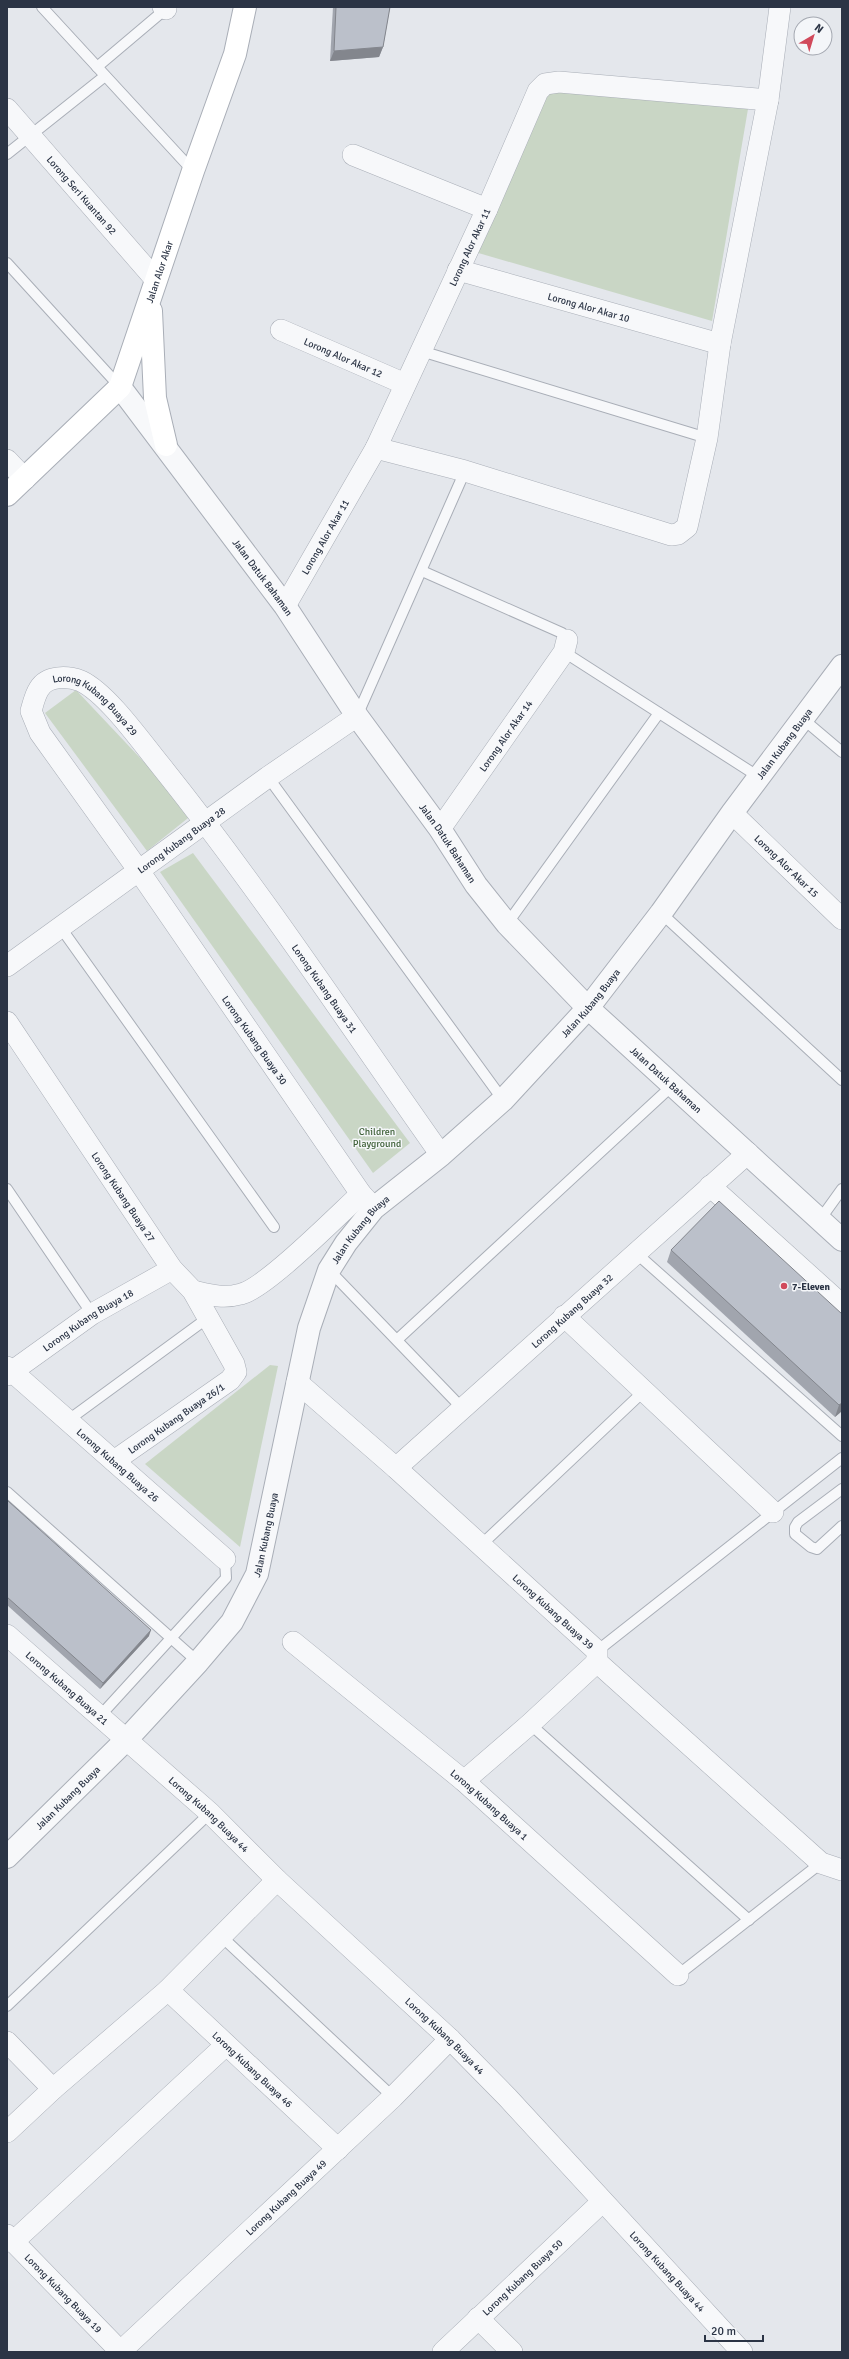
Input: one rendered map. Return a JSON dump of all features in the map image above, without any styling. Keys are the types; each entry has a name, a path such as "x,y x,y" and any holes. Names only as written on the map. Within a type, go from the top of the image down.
{"main road":[{"name":"Jalan Alor Akar","path":"7,495 25,480 120,387 193,171 235,54 245,7"},
{"path":"153,289 155,398 166,445"}],"street":[{"path":"376,448 465,471 671,535 678,534 687,527 707,438 720,344 768,100 780,7"},
{"name":"Lorong Alor Akar 11","path":"285,606 376,448 487,209 538,91 545,84 559,82 768,100"},
{"name":"Lorong Seri Kuantan 92","path":"7,109 153,289"},
{"path":"353,155 487,209"},
{"name":"Lorong Alor Akar 10","path":"458,270 720,344"},
{"name":"Lorong Alor Akar 12","path":"281,330 405,384"},
{"name":"Jalan Datuk Bahaman","path":"120,387 166,445 285,606 357,716 440,829 476,885 507,924 588,1008 674,1084 748,1152 819,1221 842,1240"},
{"path":"7,460 25,480"},
{"name":"Lorong Alor Akar 14","path":"440,829 566,646"},
{"name":"Jalan Kubang Buaya","path":"7,1857 127,1739 198,1662 232,1622 257,1574 309,1328 329,1270 368,1201 441,1155 503,1100 588,1008 661,913 732,813 842,666"},
{"name":"Lorong Kubang Buaya 29","path":"139,871 40,733 31,711 39,688 51,679 64,677 81,681 94,690 125,722 206,823"},
{"name":"Lorong Kubang Buaya 28","path":"7,966 268,777 357,716"},
{"name":"Lorong Alor Akar 15","path":"732,813 842,919"},
{"name":"Lorong Kubang Buaya 31","path":"206,823 441,1155"},
{"name":"Lorong Kubang Buaya 30","path":"139,871 368,1201"},
{"name":"Lorong Kubang Buaya 27","path":"7,1022 172,1269 193,1291 209,1317 234,1364 236,1372"},
{"name":"Lorong Kubang Buaya 32","path":"396,1468 748,1152"},
{"path":"710,1186 842,1305"},
{"path":"193,1291 218,1298 242,1294 271,1276 368,1201"},
{"name":"Lorong Kubang Buaya 18","path":"8,1371 92,1314 172,1269"},
{"path":"564,1316 773,1512"},
{"name":"Lorong Kubang Buaya 26","path":"8,1371 114,1461 225,1559"},
{"name":"Lorong Kubang Buaya 26/1","path":"114,1461 230,1380 236,1372"},
{"name":"Lorong Kubang Buaya 39","path":"297,1382 396,1468 821,1863 842,1870"},
{"name":"Lorong Kubang Buaya 21","path":"7,1635 127,1739"},
{"name":"Lorong Kubang Buaya 1","path":"294,1642 464,1781 678,1975"},
{"path":"464,1781 530,1724 597,1656"},
{"name":"Lorong Kubang Buaya 44","path":"127,1739 210,1813 277,1880 450,2039 508,2098 602,2202 742,2352"},
{"path":"7,2132 168,1990 277,1880"},
{"name":"Lorong Kubang Buaya 46","path":"168,1990 338,2149"},
{"name":"Lorong Kubang Buaya 49","path":"120,2352 393,2097 450,2039"},
{"path":"7,2042 53,2090"},
{"path":"10,2238 226,2045"},
{"name":"Lorong Kubang Buaya 50","path":"443,2352 602,2202"},
{"name":"Lorong Kubang Buaya 19","path":"10,2238 120,2352"},
{"path":"478,2318 512,2352"}],"lane":[{"path":"42,7 193,171"},
{"path":"97,66 166,8"},
{"path":"7,154 105,76"},
{"path":"7,263 120,387"},
{"path":"421,351 707,438"},
{"path":"357,716 465,471"},
{"path":"422,571 562,633 566,646 659,713 759,777"},
{"path":"507,924 659,713"},
{"path":"803,719 842,752"},
{"path":"268,777 503,1100"},
{"path":"661,913 842,1080"},
{"path":"61,928 274,1227"},
{"path":"398,1339 674,1084"},
{"path":"7,1189 92,1314"},
{"path":"819,1221 842,1189"},
{"path":"636,1253 842,1436"},
{"path":"329,1270 398,1339 462,1408"},
{"path":"67,1421 209,1317"},
{"path":"480,1546 644,1391"},
{"path":"597,1656 773,1512 842,1458"},
{"path":"842,1488 798,1522 795,1527 795,1534 817,1549 842,1526"},
{"path":"7,1492 198,1662"},
{"path":"100,1716 226,1578 225,1559"},
{"path":"530,1724 749,1920"},
{"path":"7,2006 210,1813"},
{"path":"678,1975 821,1863"},
{"path":"222,1937 393,2097"}],"green space":[{"path":"544,87 749,103 712,321 475,252"},
{"path":"76,690 193,814 147,851 45,713"},
{"name":"Children Playground","path":"193,853 410,1143 373,1173 160,872"},
{"path":"270,1365 278,1366 240,1547 145,1464"}],"building":[{"path":"336,7 390,7 383,47 334,51"},
{"path":"719,1201 842,1314 842,1403 839,1405 671,1250"},
{"path":"7,1500 151,1630 103,1683 7,1597"}],"place":[{"name":"7-Eleven","path":"784,1286"}]}
